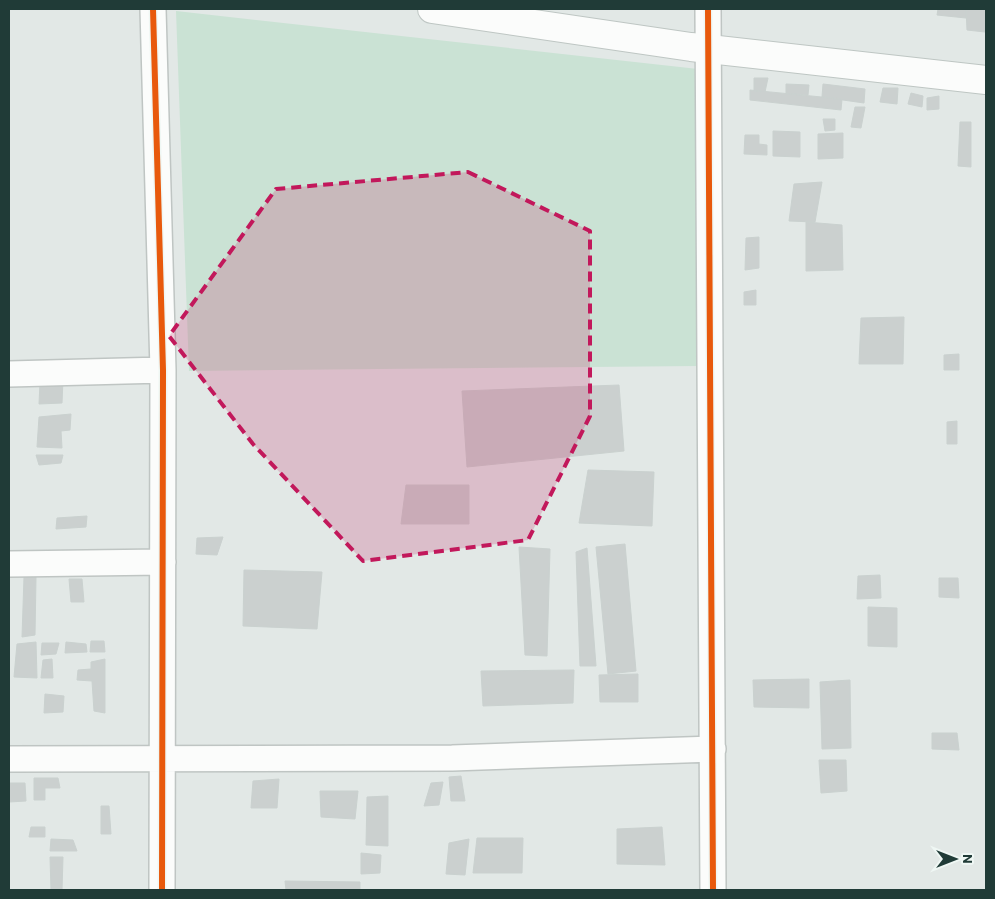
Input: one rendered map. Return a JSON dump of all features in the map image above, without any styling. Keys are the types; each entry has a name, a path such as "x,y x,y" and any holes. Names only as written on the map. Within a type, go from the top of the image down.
{"main road":[{"path":"433,9 709,49 986,80"}],"street":[{"path":"153,9 163,370 162,890"},
{"path":"708,9 714,890"},
{"path":"9,374 163,370"},
{"path":"9,564 163,562"},
{"path":"9,759 452,758 713,749"}],"highlighted area":[{"path":"468,172 590,231 590,416 528,540 363,561 253,444 169,336 276,189"}],"green space":[{"path":"176,11 698,69 698,366 189,371"}],"building":[{"path":"938,9 966,9 966,18 937,15"},
{"path":"966,9 986,9 985,32 967,30"},
{"path":"754,78 768,78 765,92 754,91"},
{"path":"786,84 809,85 808,95 786,94"},
{"path":"823,84 865,89 864,103 822,97"},
{"path":"883,88 898,88 897,104 880,102"},
{"path":"750,90 842,99 841,110 750,100"},
{"path":"911,93 923,96 922,107 908,104"},
{"path":"939,96 939,109 927,110 927,98"},
{"path":"855,107 865,107 861,128 851,127"},
{"path":"823,119 835,119 835,130 825,131"},
{"path":"960,122 971,122 971,167 958,166"},
{"path":"773,131 800,132 800,157 773,156"},
{"path":"843,133 843,158 818,159 818,134"},
{"path":"745,135 759,135 759,144 767,145 767,155 744,154"},
{"path":"822,182 815,222 789,221 794,184"},
{"path":"806,222 842,225 843,270 806,271"},
{"path":"759,237 759,268 745,270 746,238"},
{"path":"756,290 756,305 744,305 744,292"},
{"path":"904,317 903,364 859,364 861,318"},
{"path":"959,354 959,370 944,370 944,355"},
{"path":"63,379 62,403 39,404 40,383"},
{"path":"619,385 624,451 467,467 462,391"},
{"path":"71,414 70,430 61,431 62,448 37,447 39,417"},
{"path":"957,421 957,444 947,444 947,422"},
{"path":"36,455 63,455 61,463 39,465"},
{"path":"588,470 654,472 652,526 579,523"},
{"path":"406,485 469,485 469,524 401,524"},
{"path":"87,516 86,527 56,529 57,518"},
{"path":"223,537 217,555 196,554 197,538"},
{"path":"625,544 636,671 608,674 596,547"},
{"path":"519,547 550,549 547,656 525,655"},
{"path":"587,548 596,666 580,666 576,552"},
{"path":"244,570 322,572 317,629 243,626"},
{"path":"880,575 881,598 857,599 858,576"},
{"path":"24,577 36,577 35,635 22,637"},
{"path":"939,578 958,578 959,598 939,597"},
{"path":"69,579 82,579 84,602 71,602"},
{"path":"868,607 897,608 897,647 868,646"},
{"path":"91,641 104,641 105,652 90,652"},
{"path":"36,642 37,678 14,677 17,644"},
{"path":"66,642 86,644 87,652 65,653"},
{"path":"42,643 59,643 56,654 41,655"},
{"path":"52,659 53,678 41,678 43,660"},
{"path":"105,659 105,713 94,711 92,681 77,680 78,670 91,669 91,662"},
{"path":"574,670 573,703 483,706 481,671"},
{"path":"638,674 638,702 600,702 599,675"},
{"path":"809,679 809,708 754,707 753,680"},
{"path":"850,680 851,748 822,749 820,682"},
{"path":"45,694 64,696 63,712 44,713"},
{"path":"932,733 957,733 959,750 932,749"},
{"path":"819,760 846,760 847,791 821,793"},
{"path":"461,776 465,801 451,801 449,777"},
{"path":"34,778 58,778 60,788 45,788 45,800 34,800"},
{"path":"279,779 277,808 251,808 253,781"},
{"path":"443,782 439,805 424,806 431,783"},
{"path":"9,783 25,783 26,801 9,802"},
{"path":"320,791 358,791 355,819 321,817"},
{"path":"388,796 388,846 366,845 367,797"},
{"path":"101,806 109,806 111,834 101,834"},
{"path":"31,827 45,827 45,837 29,837"},
{"path":"662,827 665,865 617,864 617,829"},
{"path":"477,838 523,838 522,873 473,873"},
{"path":"51,839 73,840 77,851 50,851"},
{"path":"469,839 465,875 446,874 449,843"},
{"path":"361,853 381,855 380,873 361,874"},
{"path":"50,857 63,857 62,890 51,890"},
{"path":"285,881 360,882 360,890 286,890"}],"cycle path":[{"path":"153,9 163,370 162,890"},
{"path":"708,9 713,890"}]}
